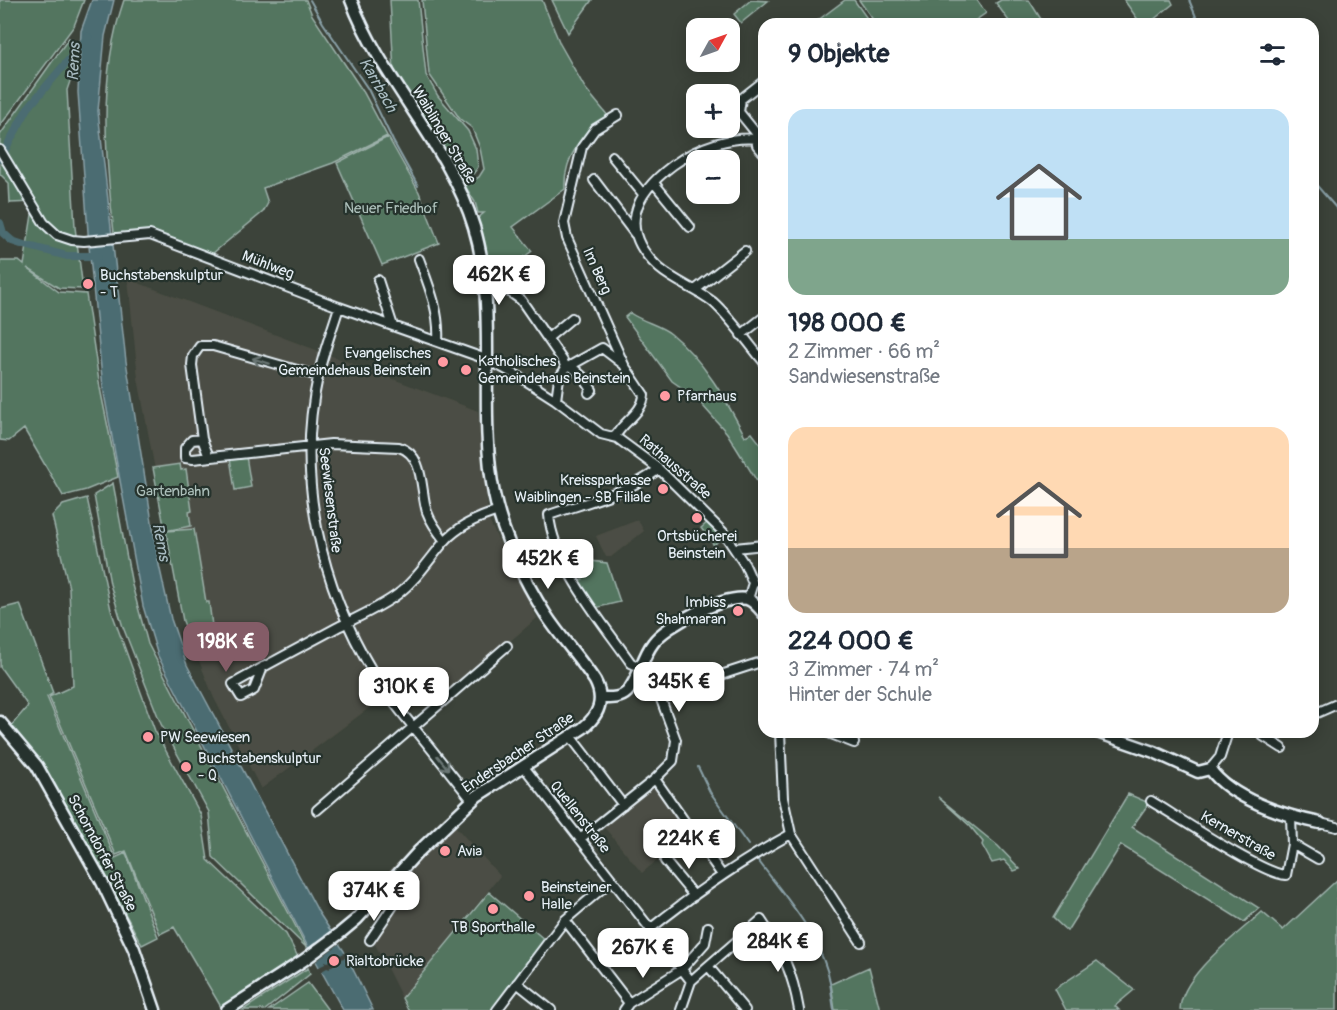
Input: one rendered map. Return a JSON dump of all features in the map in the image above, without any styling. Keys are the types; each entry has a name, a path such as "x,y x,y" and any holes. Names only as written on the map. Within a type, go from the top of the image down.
{"street":[{"name":"Waiblinger Straße","path":"351,0 389,76 451,171 467,206 475,231 484,276 488,440 494,493 526,582 556,628 590,673 598,686 600,698"},
{"path":"758,86 741,99 739,112 758,136"},
{"name":"Im Berg","path":"615,437 644,401 643,391 624,365 567,238 564,223 582,147 595,129 618,115"},
{"path":"699,150 716,143 758,139"},
{"name":"Mühlweg","path":"0,150 36,211 57,235 68,239 88,241 150,236 486,359 556,400"},
{"path":"612,156 642,194"},
{"path":"635,234 636,212 642,194 671,167 686,158"},
{"path":"594,180 659,268 712,302 758,355"},
{"path":"654,183 690,227"},
{"path":"695,290 745,251"},
{"path":"419,259 437,312 438,341"},
{"path":"498,279 507,290 521,300 568,367 583,377 592,390 589,393"},
{"path":"378,280 393,326"},
{"name":"Seewiesenstraße","path":"339,307 318,376 308,446 314,509 325,565 346,623 375,676 472,800"},
{"path":"548,338 572,318"},
{"path":"741,335 758,322"},
{"path":"209,457 202,439 192,365 193,356 200,345 213,346 318,376"},
{"path":"556,400 559,378 568,367 602,348 624,365"},
{"name":"Rathausstraße","path":"556,400 601,434 615,437 659,469 718,526 735,548 753,583 748,599"},
{"path":"202,439 192,440 187,444 184,452 185,458 331,444 406,449 417,461 430,520 445,541"},
{"path":"640,667 631,663 586,599 550,530 549,515 630,487 659,469"},
{"path":"263,667 397,594 424,569 445,541 463,526 479,517 499,511"},
{"path":"735,548 758,546"},
{"path":"600,698 619,697 624,694 634,680 653,642 678,621 694,613 736,599 748,599 758,607"},
{"path":"317,810 507,646"},
{"path":"580,839 655,779 674,757 675,740 656,686 667,684 687,686 758,663"},
{"name":"Endersbacher Straße","path":"227,1010 304,960 339,934 472,800 571,737 596,716 600,707 600,698"},
{"path":"1319,712 1337,704"},
{"name":"Schorndorfer Straße","path":"0,722 37,766 102,882 134,949 155,1009"},
{"path":"571,737 623,804"},
{"path":"780,738 783,798 791,834 861,942"},
{"path":"841,738 854,743"},
{"path":"1120,738 1198,772 1207,772 1220,757 1226,738"},
{"path":"1266,738 1282,748"},
{"name":"Quellenstraße","path":"524,766 691,981"},
{"path":"1210,769 1217,779 1272,811 1337,828"},
{"path":"655,779 722,875"},
{"name":"Kernerstraße","path":"1152,801 1249,860 1279,875 1286,875 1292,844 1291,817"},
{"path":"650,929 722,875 791,834"},
{"name":"Kernerstraße","path":"1292,844 1318,859"},
{"path":"665,861 694,896"},
{"path":"496,1010 565,920 612,880"},
{"path":"370,940 393,906 394,896 387,888"},
{"path":"565,920 627,1006 681,970 705,944 708,927"},
{"path":"681,1010 691,981 761,920 779,946 789,968 799,1010"},
{"path":"708,966 745,1010"},
{"path":"517,983 551,1010"}],"shaded area":[{"path":"128,279 478,411 489,521 537,618 442,700 417,672 261,789 214,698 183,621 138,378"},
{"path":"638,520 644,531 611,557 606,557 596,536"},
{"path":"657,785 690,832 642,873 604,827"},
{"path":"445,815 500,876 402,998 373,940 395,908 373,887"}],"green space":[{"path":"0,0 84,0 74,26 0,126"},
{"path":"124,0 306,0 312,15 364,93 387,136 333,163 263,188 268,203 263,212 207,258 150,238 115,242 107,150 107,89 115,29"},
{"path":"390,0 418,0 426,75 438,96 468,131 476,149 478,167 474,173 462,181 394,72"},
{"path":"422,0 542,0 560,44 585,88 609,117 591,130 576,147 567,167 565,189 513,227 532,251 498,276 487,256 483,241 478,218 484,213 478,213 475,202 465,186 479,177 484,169 480,148 472,128 460,119 429,74"},
{"path":"552,0 592,0 568,33"},
{"path":"751,0 768,1 741,23 740,18 734,14"},
{"path":"845,0 854,0 867,18 821,18"},
{"path":"859,0 977,0 986,13 979,18 872,18"},
{"path":"1001,0 1029,0 1040,18 1007,18 996,3"},
{"path":"1124,0 1171,0 1173,4 1156,18 1137,18"},
{"path":"69,38 81,49 67,90 75,227 83,289 59,288 27,268 59,292 86,294 100,388 118,477 86,490 63,496 24,429 9,441 0,440 0,261 19,261 24,265 34,202 10,203 9,183 0,174 0,135"},
{"name":"Neuer Friedhof","path":"388,137 419,192 439,243 382,265 337,163"},
{"path":"630,313 667,331 683,344 704,368 745,436 752,433 758,441 758,483 727,433 695,397 672,381 625,317"},
{"path":"246,456 251,487 235,490 230,458"},
{"name":"Gartenbahn","path":"180,464 181,470 186,469 192,511 189,512 191,526 165,531 153,468"},
{"path":"113,483 132,585 148,644 307,948 213,857 209,812 161,724 123,627 110,584 94,495"},
{"path":"87,498 111,610 155,731 201,815 208,860 286,934 298,957 221,1007 174,927 160,934 126,851 116,855 49,697 73,686 69,588 52,516 63,505"},
{"path":"708,522 723,536 714,545 701,528"},
{"path":"194,529 206,602 209,602 213,634 218,651 199,660 183,621 166,531"},
{"path":"574,559 607,563 620,602 595,608 579,581 583,579"},
{"path":"20,604 53,693 47,697 115,858 126,853 158,937 142,945 99,865 10,727 28,706 0,667 0,609"},
{"path":"1128,794 1149,803 1132,827 1259,908 1244,922 1121,845 1067,931 1053,918"},
{"path":"938,797 998,846 1020,869 1014,871 1004,860 992,863 982,845 983,842 970,826"},
{"path":"1337,880 1337,1010 1180,1010 1189,983 1212,957 1262,912 1283,930"},
{"path":"489,892 545,940 491,1010 408,1010 402,998"},
{"path":"1097,961 1134,990 1115,1006 1119,1010 1066,1010 1055,989"},
{"path":"869,967 880,1010 835,1010 831,984"},
{"path":"308,968 310,974 265,1010 243,1010"},
{"path":"308,983 328,1010 269,1010"}],"water":[{"path":"92,0 114,0 105,36 98,111 126,361 159,565 171,619 187,665 319,913 344,951 373,1010 343,1010 308,947 158,656 143,606 103,388 89,246 78,92 81,31"}],"pier":[{"path":"334,930 342,942 314,963 306,950"},
{"name":"Rialtobrücke","path":"347,952 349,956 330,969 327,968 320,972 317,968 325,964 325,961 328,962 337,957 338,954"}],"waterway":[{"name":"Karrbach","path":"310,0 368,89 418,186"},
{"path":"1189,0 1196,18"},
{"name":"Rems","path":"0,159 28,108 88,37"},
{"path":"1319,188 1337,209"},
{"path":"0,223 3,233 12,241 67,256 98,256"},
{"path":"698,767 710,792 748,845"},
{"path":"757,859 798,913 815,942 828,973 834,1010"}],"place":[{"name":"Buchstabenskulptur - T","path":"88,284"},
{"name":"Evangelisches Gemeindehaus Beinstein","path":"443,362"},
{"name":"Katholisches Gemeindehaus Beinstein","path":"466,370"},
{"name":"Pfarrhaus","path":"665,396"},
{"name":"Kreissparkasse Waiblingen - SB Filiale","path":"663,489"},
{"name":"Ortsbücherei Beinstein","path":"697,518"},
{"name":"Imbiss Shahmaran","path":"738,611"},
{"name":"PW Seewiesen","path":"148,737"},
{"name":"Buchstabenskulptur - Q","path":"186,767"},
{"name":"Avia","path":"445,851"},
{"name":"Beinsteiner Halle","path":"529,896"},
{"name":"TB Sporthalle","path":"493,909"},
{"name":"Rialtobrücke","path":"334,961"}]}
